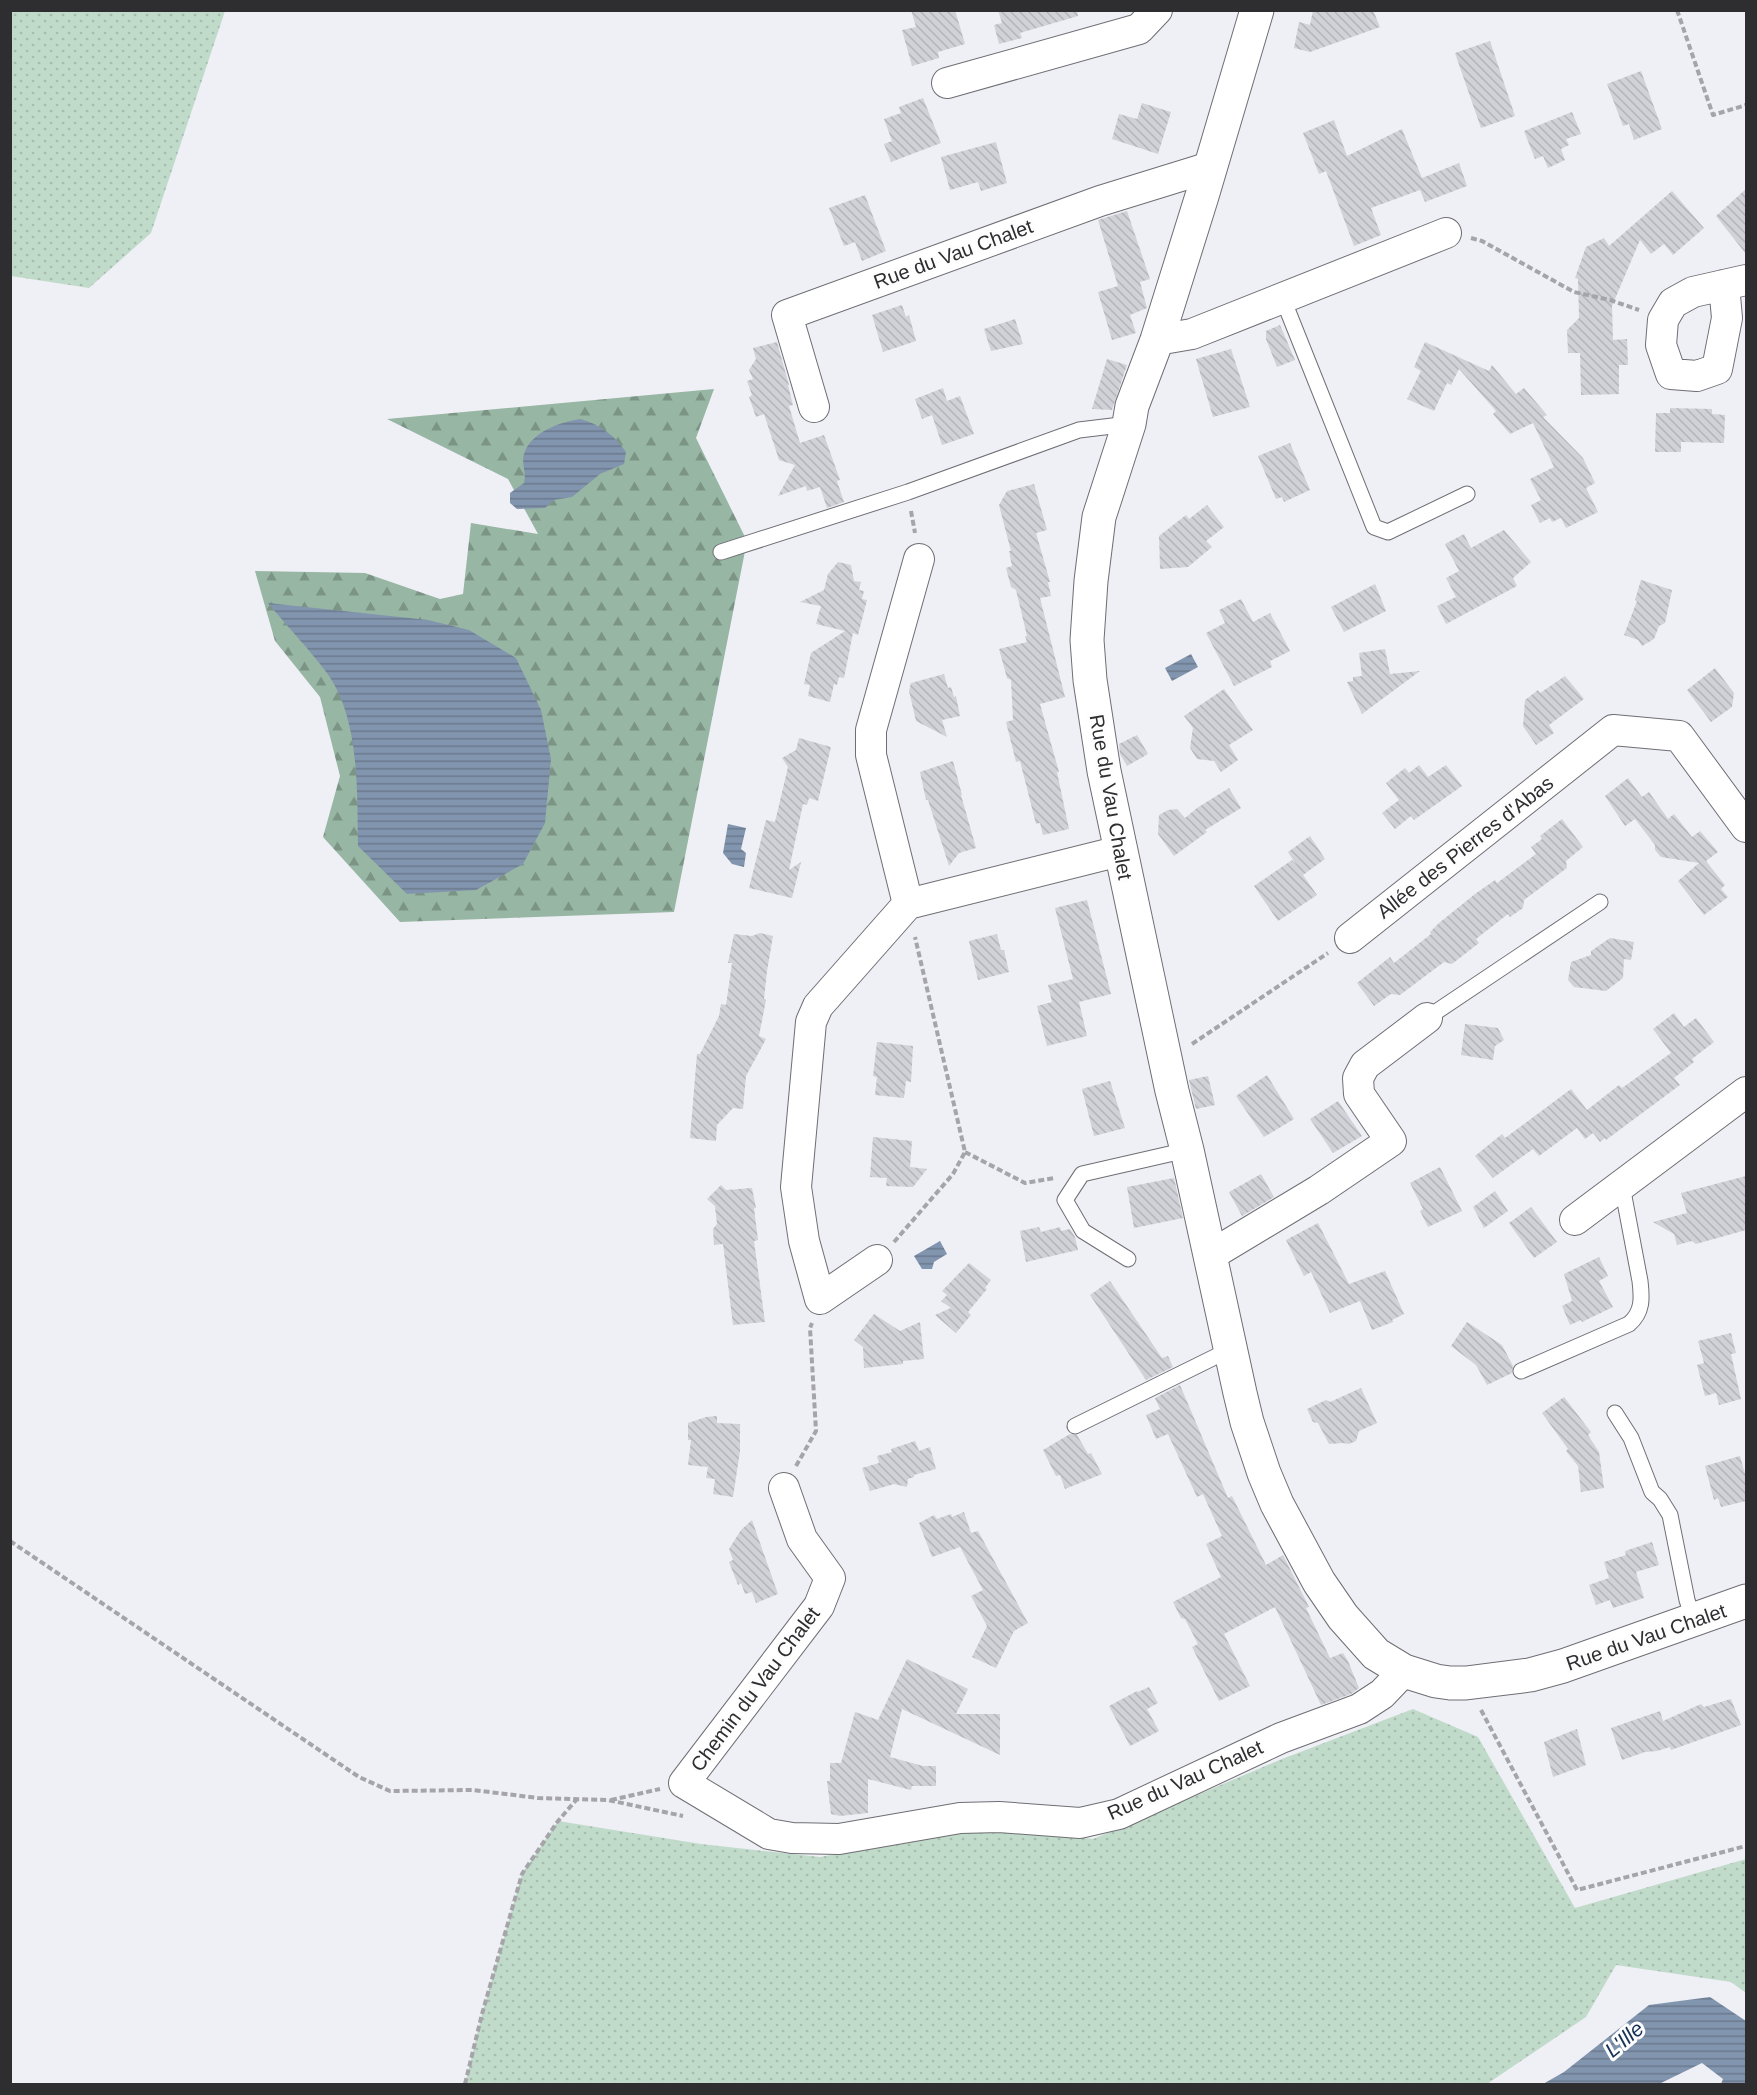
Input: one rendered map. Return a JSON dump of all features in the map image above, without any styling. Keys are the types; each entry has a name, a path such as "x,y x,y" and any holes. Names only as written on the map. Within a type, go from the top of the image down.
{"street":[{"path":"947,83 1139,29 1157,10"},
{"name":"Rue du Vau Chalet","path":"1257,10 1157,340 1132,406 1129,424 1099,517 1091,581 1088,640 1090,680 1104,771 1120,851 1164,1058 1177,1115 1188,1150 1247,1422 1277,1504 1319,1582 1361,1640 1376,1654 1404,1671 1436,1681 1466,1683 1530,1675 1563,1666 1746,1601"},
{"name":"Rue du Vau Chalet","path":"814,407 787,315 1101,201 1210,167"},
{"path":"1157,340 1192,334 1446,233"},
{"path":"1735,283 1717,369 1697,376 1671,374 1661,345 1663,320 1673,303 1693,292 1735,283"},
{"path":"908,904 871,755 871,730 919,559"},
{"name":"Allée des Pierres d'Abas","path":"1350,938 1613,729 1679,736 1746,827"},
{"path":"878,1260 820,1299 804,1241 796,1187 811,1022 818,1006 908,904 1120,851"},
{"path":"1211,1255 1319,1190 1391,1141 1359,1094 1358,1078 1365,1065 1427,1018"},
{"path":"1575,1220 1746,1092"},
{"name":"Chemin du Vau Chalet","path":"769,1834 684,1784 819,1606 830,1578 802,1539 784,1488"},
{"name":"Rue du Vau Chalet","path":"769,1834 792,1838 839,1839 960,1818 999,1817 1080,1823 1119,1814 1281,1738 1359,1709 1382,1694 1404,1671"}],"lane":[{"path":"1283,299 1374,526 1388,532 1467,494"},
{"path":"721,552 908,492 1079,430 1129,424"},
{"path":"1427,1018 1600,902"},
{"path":"1128,1260 1083,1231 1065,1200 1082,1174 1188,1150"},
{"path":"1521,1371 1629,1324 1640,1311 1640,1281 1622,1186"},
{"path":"1075,1426 1231,1349"},
{"path":"1615,1413 1631,1438 1652,1492 1660,1499 1670,1515 1687,1600 1694,1621"}],"path":[{"path":"1677,10 1713,115 1746,105"},
{"path":"1446,233 1482,241 1574,292 1610,300 1663,320"},
{"path":"908,492 919,559"},
{"path":"878,1260 953,1174 964,1152 908,904"},
{"path":"1164,1058 1187,1047 1350,938"},
{"path":"964,1152 1025,1183 1082,1174"},
{"path":"784,1488 816,1431 810,1328 820,1299"},
{"path":"10,1541 359,1778 390,1791 473,1790 538,1798 608,1800 688,1817"},
{"path":"1466,1683 1577,1890 1746,1846"},
{"path":"608,1800 684,1784"},
{"path":"465,2085 522,1874 558,1821 577,1799"}],"green space":[{"path":"10,11 225,11 151,233 89,288 11,276"},
{"path":"714,389 696,438 747,541 674,912 400,922 323,837 340,776 320,697 275,641 255,571 365,573 440,599 463,594 471,523 538,534 508,479 387,419"},
{"path":"1413,1709 1478,1737 1575,1908 1746,1859 1746,1993 1731,1982 1616,1965 1586,2017 1487,2084 465,2084 482,2014 522,1874 558,1821 701,1844 820,1857 995,1825 1093,1839 1282,1759"}],"water":[{"path":"580,419 600,427 617,441 626,452 624,464 600,474 572,497 554,500 545,508 517,509 510,503 510,493 524,483 523,458 528,446 547,429"},
{"path":"268,603 428,620 469,630 516,658 541,710 551,759 545,823 523,864 476,890 407,894 358,846 354,756 346,712 338,691 327,673"},
{"path":"1191,654 1198,667 1172,681 1165,668"},
{"path":"728,824 746,828 741,849 746,853 744,867 732,864 723,853"},
{"path":"940,1241 947,1254 934,1262 932,1269 922,1269 914,1256"},
{"name":"L'Ille","path":"1710,1997 1746,2021 1746,2084 1721,2084 1723,2079 1702,2063 1659,2084 1543,2084 1564,2072 1649,2005"}],"building":[{"path":"911,10 955,10 965,44 938,52 939,58 912,66 902,30 916,27"},
{"path":"998,10 1077,10 1078,16 1020,33 1022,38 999,44 994,25 1002,23"},
{"path":"1313,10 1373,10 1380,27 1310,52 1294,48 1299,22 1310,25"},
{"path":"1490,41 1515,116 1481,128 1455,53"},
{"path":"1641,71 1662,129 1634,140 1629,124 1623,126 1607,84"},
{"path":"923,98 941,143 891,162 884,144 892,141 884,119 901,113 899,107"},
{"path":"1142,103 1171,112 1158,154 1112,139 1119,114 1137,119"},
{"path":"1572,112 1581,134 1566,139 1569,145 1561,149 1565,160 1548,168 1543,156 1535,159 1524,131"},
{"path":"1334,120 1347,156 1402,129 1422,178 1459,163 1467,186 1425,202 1420,190 1371,208 1381,235 1354,246 1326,171 1319,174 1303,133"},
{"path":"996,142 1007,183 981,191 978,182 950,190 941,157"},
{"path":"1746,189 1746,254 1716,216"},
{"path":"1672,191 1704,228 1673,255 1664,244 1651,254 1640,240 1612,306 1613,340 1627,339 1628,365 1619,365 1619,394 1581,395 1580,353 1568,353 1567,330 1579,318 1578,279 1575,278 1586,247 1604,238 1609,246"},
{"path":"865,195 886,251 862,261 855,242 844,246 829,208"},
{"path":"1127,211 1150,279 1140,282 1147,308 1130,315 1136,333 1112,340 1098,292 1118,286 1098,220"},
{"path":"902,305 906,317 909,315 916,341 883,352 872,315"},
{"path":"1015,319 1023,344 991,351 984,329"},
{"path":"1280,325 1295,360 1277,367 1266,339 1266,331"},
{"path":"777,342 793,405 789,406 800,443 824,435 840,480 837,481 844,502 827,508 820,487 807,491 806,486 778,496 795,465 779,460 764,414 756,417 749,397 752,395 747,381 753,379 749,370 756,359 753,348"},
{"path":"1425,342 1489,371 1492,365 1516,394 1524,388 1547,415 1543,417 1583,458 1595,483 1586,488 1598,512 1566,528 1561,518 1552,522 1550,518 1540,523 1531,505 1541,500 1530,479 1554,467 1533,423 1510,434 1493,414 1496,411 1459,369 1451,385 1447,383 1434,411 1407,399 1421,371 1414,367"},
{"path":"1231,349 1250,407 1213,417 1196,359"},
{"path":"1107,359 1127,365 1112,410 1092,409"},
{"path":"943,388 947,401 960,396 974,434 942,445 932,415 922,419 915,399"},
{"path":"1670,408 1712,409 1712,414 1725,415 1724,443 1681,442 1681,452 1655,452 1656,413 1670,413"},
{"path":"1290,443 1310,490 1284,502 1282,497 1276,499 1258,456"},
{"path":"1034,484 1047,530 1036,533 1050,582 1048,582 1051,596 1040,598 1065,697 1040,704 1059,772 1057,772 1069,829 1043,835 1040,823 1036,824 1020,761 1016,762 1006,722 1013,720 1011,680 1007,678 999,649 1027,642 1025,636 1027,636 1016,590 1011,587 1006,568 1012,566 1009,551 1011,551 999,505 1007,491"},
{"path":"1207,505 1224,527 1206,541 1212,547 1188,567 1160,569 1159,536 1186,515 1189,519"},
{"path":"1504,530 1531,562 1513,578 1517,586 1446,624 1437,606 1456,597 1446,578 1459,571 1445,544 1464,534 1471,548"},
{"path":"838,562 851,565 854,581 861,582 859,590 864,591 862,599 867,600 858,635 853,633 844,678 839,677 837,685 834,684 830,702 808,696 810,685 804,684 811,653 845,631 816,624 821,606 800,602 824,590 828,574"},
{"path":"1641,580 1672,590 1665,623 1659,626 1654,639 1642,646 1638,640 1624,635 1637,601 1635,600"},
{"path":"1375,584 1386,611 1344,632 1331,607"},
{"path":"1241,599 1253,622 1270,613 1290,651 1270,661 1272,667 1234,686 1206,633 1225,623 1219,610"},
{"path":"1385,649 1390,674 1420,671 1362,714 1347,682 1353,681 1353,677 1362,676 1359,653"},
{"path":"1715,668 1734,693 1732,707 1711,722 1687,690"},
{"path":"944,674 948,688 951,687 954,697 956,696 960,716 942,720 947,737 916,721 909,691 911,683"},
{"path":"1565,676 1584,699 1549,725 1554,733 1536,745 1523,726 1525,700 1538,690 1540,693"},
{"path":"1224,689 1253,730 1229,745 1238,760 1221,772 1214,761 1197,759 1190,748 1193,728 1184,716"},
{"path":"1137,735 1148,754 1127,766 1120,754 1119,744"},
{"path":"799,738 831,747 818,801 809,798 807,805 803,804 789,870 801,862 792,898 749,888 766,820 775,822 788,767 782,758 796,750"},
{"path":"953,761 976,848 959,853 949,866 928,800 926,800 920,772"},
{"path":"1419,765 1428,777 1446,765 1462,786 1414,820 1411,816 1395,829 1382,813 1399,800 1386,783 1405,768 1409,773"},
{"path":"1628,778 1642,797 1649,792 1668,819 1674,814 1692,837 1700,831 1718,852 1706,861 1725,885 1721,889 1728,897 1704,915 1678,881 1699,863 1661,857 1655,850 1655,845 1635,819 1625,826 1605,796"},
{"path":"1229,788 1241,808 1205,830 1207,832 1174,856 1158,834 1159,815 1168,810 1177,809 1185,818"},
{"path":"1562,819 1583,847 1566,861 1567,868 1524,900 1523,908 1510,917 1508,914 1476,939 1479,943 1452,964 1444,962 1400,995 1391,994 1374,1006 1357,983 1390,957 1394,963 1431,934 1430,932 1439,923 1475,894 1495,880 1497,883 1536,854 1531,847 1542,839 1540,836"},
{"path":"1310,836 1325,859 1303,875 1317,895 1278,921 1254,886 1292,860 1297,866 1288,852"},
{"path":"1087,900 1111,994 1079,1002 1087,1036 1047,1046 1037,1006 1052,1002 1048,985 1073,979 1055,908"},
{"path":"760,933 773,936 767,971 764,999 766,1000 759,1036 766,1039 746,1076 743,1109 733,1108 717,1125 716,1141 690,1138 697,1054 700,1054 719,1016 721,1004 726,1005 732,963 728,963 734,934 752,936"},
{"path":"997,934 1001,950 1004,950 1009,972 978,980 969,941"},
{"path":"1610,938 1634,942 1631,960 1624,959 1623,978 1606,991 1574,987 1568,980 1571,962 1591,955 1591,951"},
{"path":"1674,1013 1684,1027 1696,1018 1714,1042 1692,1059 1694,1062 1674,1078 1680,1085 1606,1140 1605,1138 1600,1142 1593,1133 1585,1139 1577,1128 1539,1156 1533,1149 1493,1178 1475,1156 1502,1134 1505,1138 1571,1089 1587,1110 1619,1085 1622,1088 1671,1053 1653,1029"},
{"path":"1465,1024 1498,1028 1504,1040 1495,1046 1493,1060 1461,1055"},
{"path":"877,1042 913,1046 911,1082 906,1081 904,1098 875,1095 877,1077 873,1076"},
{"path":"1267,1075 1294,1119 1264,1137 1236,1096"},
{"path":"1208,1076 1215,1105 1196,1109 1189,1080"},
{"path":"1110,1081 1125,1128 1094,1136 1082,1089"},
{"path":"1338,1101 1362,1136 1333,1153 1310,1119"},
{"path":"873,1137 912,1141 910,1167 927,1169 913,1187 886,1186 887,1178 870,1177"},
{"path":"1440,1167 1462,1211 1428,1227 1420,1211 1423,1209 1410,1183"},
{"path":"1261,1174 1274,1197 1242,1216 1229,1192"},
{"path":"1746,1176 1746,1230 1696,1244 1692,1241 1677,1245 1674,1234 1653,1222 1687,1213 1681,1193"},
{"path":"1174,1178 1183,1218 1134,1228 1127,1187"},
{"path":"721,1185 726,1190 752,1188 758,1240 754,1241 765,1322 733,1325 723,1244 714,1245 713,1229 717,1224 715,1206 707,1199"},
{"path":"1495,1191 1508,1211 1484,1228 1473,1207"},
{"path":"1531,1207 1557,1242 1534,1258 1509,1223"},
{"path":"1318,1223 1349,1284 1385,1271 1404,1314 1392,1320 1393,1322 1372,1330 1360,1301 1330,1313 1311,1272 1304,1276 1286,1240"},
{"path":"1039,1227 1041,1232 1060,1227 1061,1231 1070,1229 1075,1237 1078,1250 1026,1262 1020,1231"},
{"path":"1599,1257 1608,1276 1599,1281 1613,1307 1582,1322 1581,1320 1570,1325 1562,1306 1572,1301 1564,1274"},
{"path":"969,1263 991,1280 985,1288 987,1289 968,1312 971,1315 956,1333 935,1315 951,1308 941,1301 947,1295 942,1291"},
{"path":"1110,1281 1162,1358 1168,1356 1173,1367 1146,1380 1090,1295"},
{"path":"874,1314 900,1331 920,1322 924,1359 903,1361 903,1364 864,1368 863,1347 854,1340"},
{"path":"1467,1322 1502,1345 1513,1366 1512,1373 1487,1385 1476,1365 1451,1346"},
{"path":"1731,1333 1736,1353 1731,1354 1741,1399 1719,1405 1716,1393 1705,1396 1697,1365 1704,1363 1698,1341"},
{"path":"1180,1385 1228,1498 1232,1496 1266,1565 1283,1555 1309,1607 1306,1608 1330,1658 1343,1653 1348,1661 1359,1688 1351,1694 1321,1705 1275,1607 1224,1634 1250,1686 1219,1701 1192,1647 1198,1644 1173,1602 1221,1577 1206,1544 1222,1536 1203,1494 1197,1497 1168,1434 1156,1439 1146,1415 1160,1409 1155,1398"},
{"path":"1361,1388 1377,1423 1359,1431 1356,1441 1349,1444 1329,1444 1318,1423 1313,1422 1307,1409 1326,1400 1330,1402"},
{"path":"1564,1397 1591,1432 1588,1435 1599,1452 1604,1488 1581,1492 1578,1466 1542,1413"},
{"path":"717,1416 717,1423 740,1424 740,1451 733,1497 713,1494 715,1479 706,1478 708,1467 688,1465 691,1440 688,1440 688,1423"},
{"path":"1070,1434 1077,1435 1088,1454 1091,1453 1102,1474 1065,1489 1060,1475 1056,1476 1043,1450"},
{"path":"915,1441 919,1451 930,1447 936,1469 914,1475 908,1479 907,1487 894,1484 870,1491 862,1468 879,1463 877,1456"},
{"path":"1740,1456 1746,1477 1746,1501 1721,1507 1718,1498 1714,1500 1705,1466"},
{"path":"964,1512 971,1533 978,1531 1028,1623 1014,1631 996,1668 972,1657 987,1626 971,1596 983,1590 960,1547 932,1557 919,1523 934,1515 937,1519 951,1514 952,1517"},
{"path":"752,1520 778,1594 756,1603 752,1592 745,1594 741,1583 738,1585 729,1562 733,1560 729,1549 741,1530"},
{"path":"1652,1542 1659,1565 1636,1572 1644,1598 1613,1608 1610,1600 1596,1605 1589,1585 1609,1578 1604,1562 1626,1555 1625,1551"},
{"path":"907,1659 968,1689 956,1714 1000,1714 1000,1755 902,1709 890,1757 923,1766 936,1766 936,1786 912,1786 911,1790 868,1779 868,1813 840,1816 831,1814 827,1781 830,1781 830,1763 841,1763 855,1712 878,1720"},
{"path":"1149,1687 1158,1703 1147,1709 1159,1731 1130,1746 1109,1706"},
{"path":"1731,1699 1741,1725 1671,1750 1670,1747 1645,1752 1622,1760 1611,1728 1660,1711 1663,1721 1701,1704 1704,1707"},
{"path":"1577,1729 1586,1765 1553,1777 1544,1742"}]}
